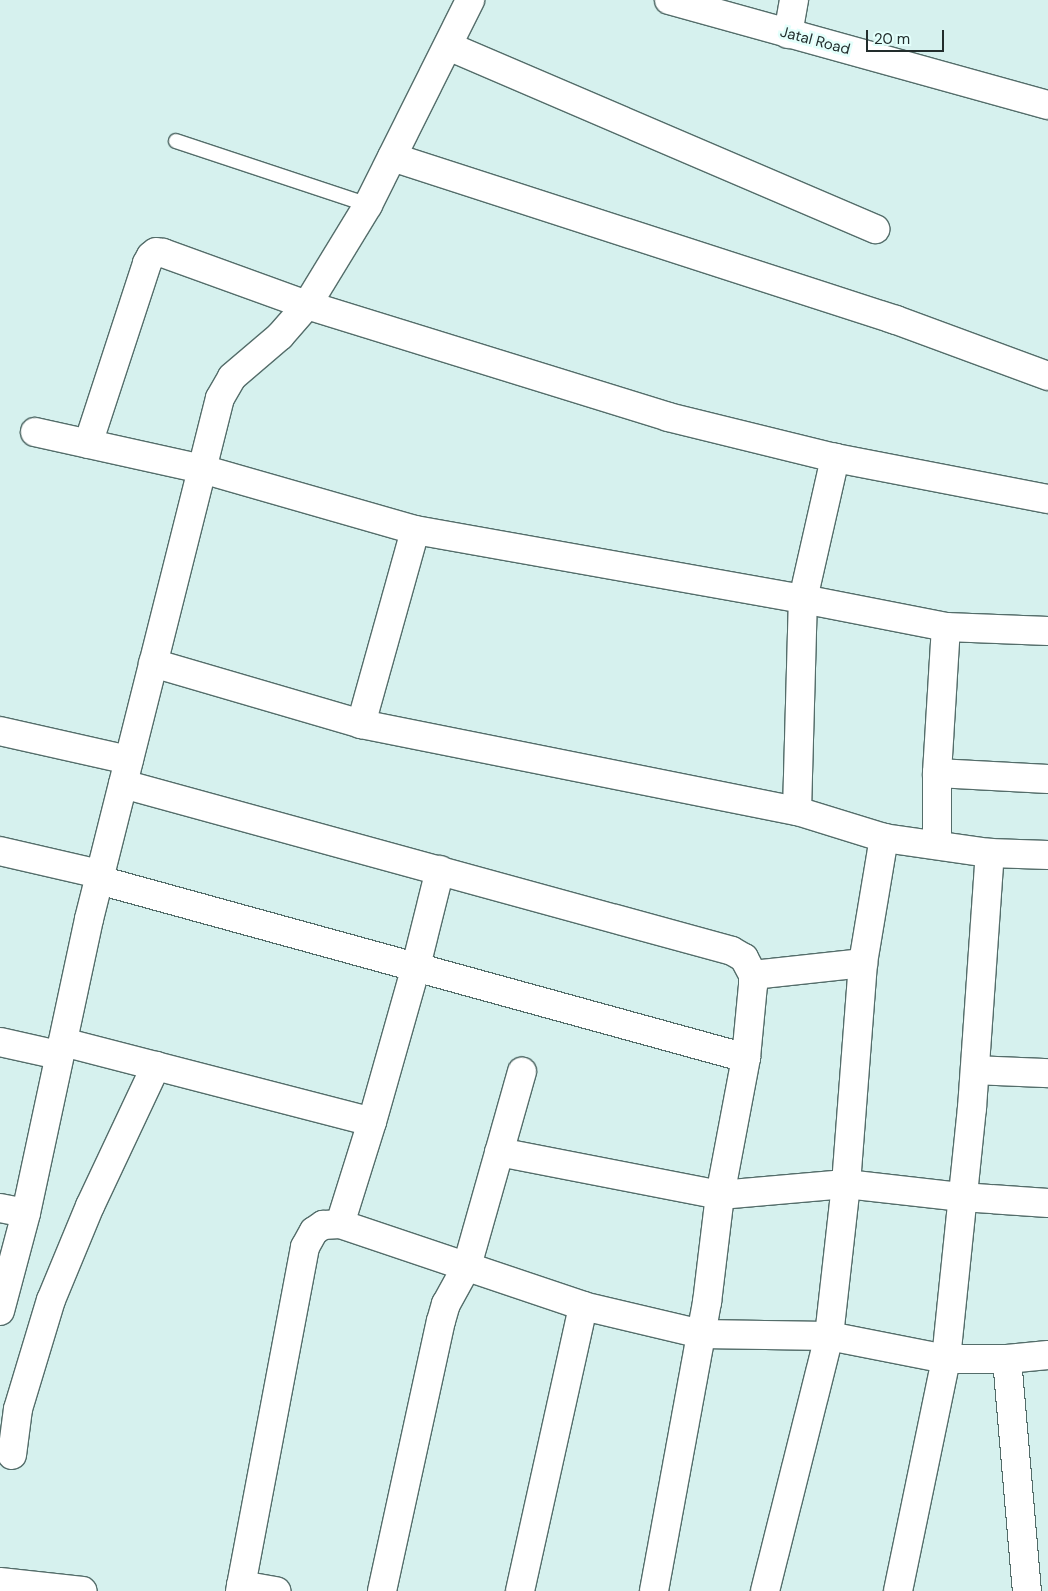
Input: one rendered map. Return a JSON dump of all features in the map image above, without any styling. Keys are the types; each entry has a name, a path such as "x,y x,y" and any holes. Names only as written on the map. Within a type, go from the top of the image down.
{"street":[{"path":"0,1311 13,1210 61,1048 99,877 220,398 232,377 280,336 307,305 368,205 470,0"},
{"name":"Jatal Road","path":"669,0 1048,105"},
{"path":"788,34 794,0"},
{"path":"448,46 876,229"},
{"path":"392,156 896,320 1048,376"},
{"path":"88,444 151,256 156,252 307,305 668,417 835,458 1048,499"},
{"path":"35,432 202,469 416,530 803,599 946,627 1048,631"},
{"path":"797,811 803,599 835,458"},
{"path":"361,724 416,530"},
{"path":"937,844 937,773 946,627"},
{"path":"153,663 361,724 797,811 884,838 990,853 1048,855"},
{"path":"0,731 440,870 732,951 744,958 753,975 746,1058 720,1195 707,1302 654,1591"},
{"path":"937,773 1048,779"},
{"path":"765,1591 829,1336 846,1184 863,963 884,838"},
{"path":"0,851 746,1058"},
{"path":"898,1591 946,1358 975,1070 990,853"},
{"path":"340,1224 372,1122 416,966 440,870"},
{"path":"753,975 863,963"},
{"path":"0,1042 61,1048 156,1066 372,1122"},
{"path":"12,1455 18,1409 51,1300 90,1206 156,1066"},
{"path":"975,1070 1048,1073"},
{"path":"382,1591 441,1321 446,1304 467,1266 522,1072"},
{"path":"499,1152 720,1195 846,1184 962,1197 1048,1203"},
{"path":"276,1591 241,1588 304,1247 314,1231 323,1225 340,1224 583,1306 701,1334 829,1336 946,1358 1007,1360 1048,1355"},
{"path":"520,1591 583,1306"},
{"path":"1007,1360 1027,1591"},
{"path":"0,1582 83,1591"}],"lane":[{"path":"176,141 368,205"}]}
